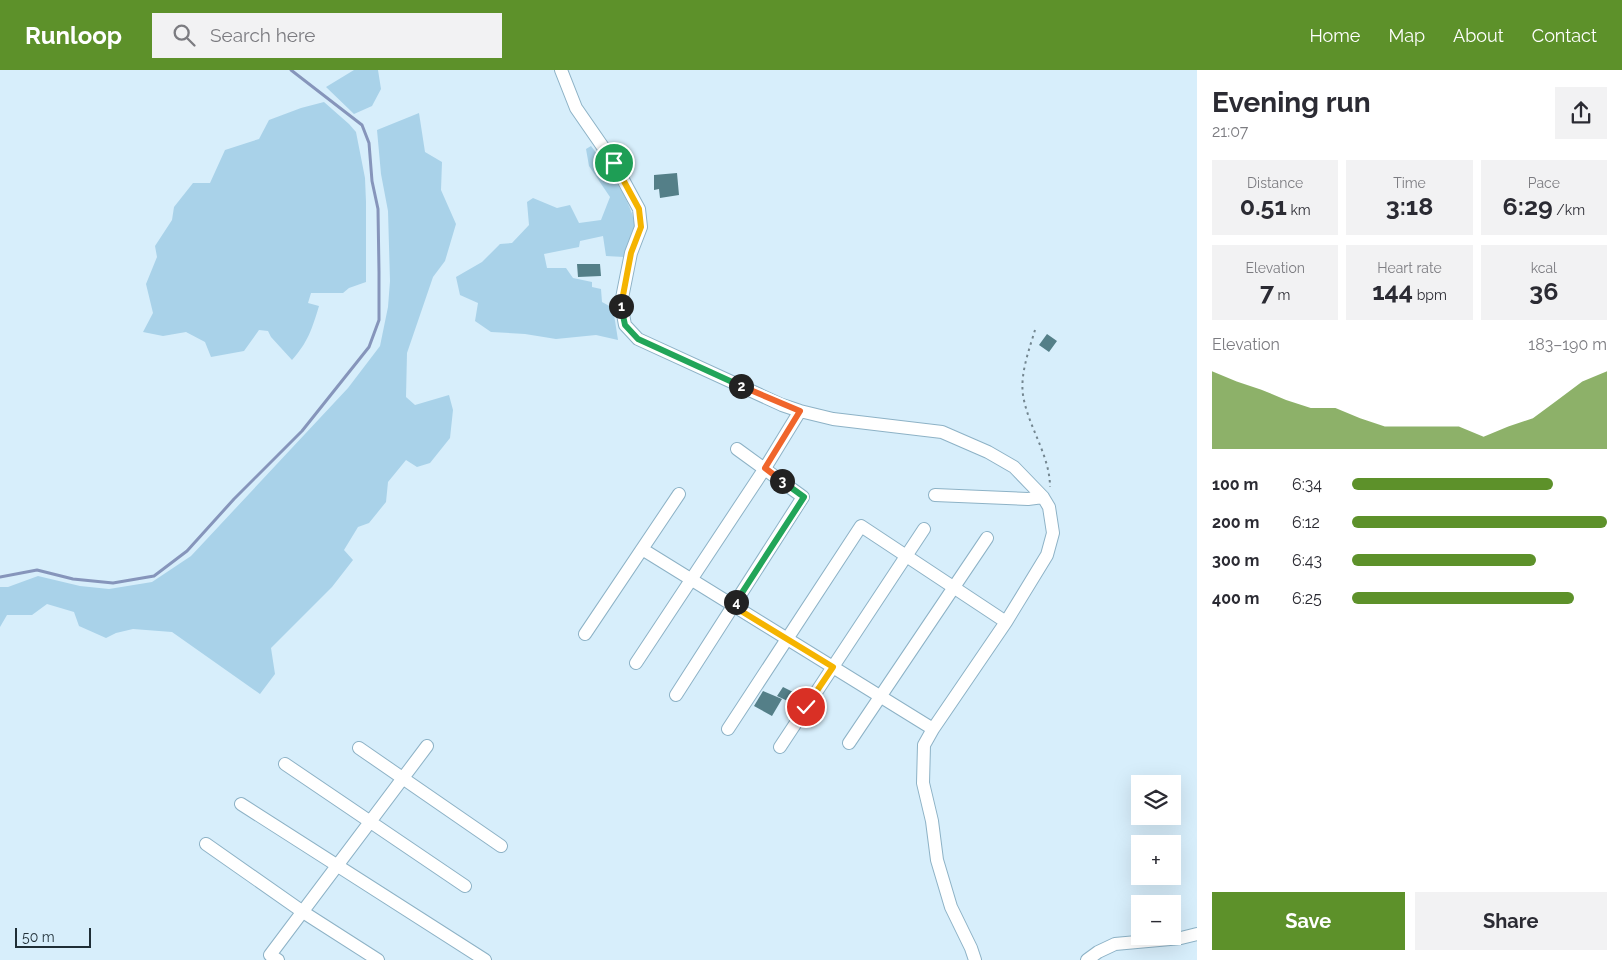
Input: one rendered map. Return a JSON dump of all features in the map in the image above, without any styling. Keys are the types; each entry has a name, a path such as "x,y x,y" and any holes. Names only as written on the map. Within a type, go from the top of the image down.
{"street":[{"path":"561,70 576,108 614,163 639,209 641,227 631,253 621,303 625,325 638,339 782,405 800,411 834,419 942,432 988,452 1014,467 1046,502 1053,533 1047,555 1006,622 924,745 923,783 932,821 938,860 951,907 975,960"},
{"path":"636,663 765,468 800,411"},
{"path":"676,694 804,497 737,448"},
{"path":"585,634 679,494"},
{"path":"936,495 1028,499 1046,502"},
{"path":"728,729 861,526 1006,622"},
{"path":"780,748 924,529"},
{"path":"849,743 987,538"},
{"path":"642,549 933,729"},
{"path":"278,960 270,955 427,746"},
{"path":"359,748 502,846"},
{"path":"285,764 465,886"},
{"path":"241,804 485,960"},
{"path":"206,844 303,912 378,960"},
{"path":"1087,960 1114,944 1181,938 1197,934"}],"path":[{"path":"1035,330 1023,379 1023,393 1027,412 1050,475 1046,502"}],"shaded area":[{"path":"354,70 378,70 381,89 372,106 354,114 326,87"},
{"path":"324,102 356,132 365,178 366,282 349,288 343,293 311,293 308,303 319,306 309,335 292,360 271,337 268,331 259,330 244,351 211,357 205,342 186,332 163,336 143,332 153,313 146,284 157,257 155,246 172,220 174,207 193,183 210,183 225,150 259,139 269,120"},
{"path":"419,113 425,152 442,162 441,190 456,224 445,261 433,277 407,353 406,397 415,405 449,395 453,410 450,438 430,463 417,467 406,460 388,482 386,502 369,523 358,527 344,550 353,560 332,587 271,648 275,674 260,694 172,632 133,629 116,633 106,638 79,626 74,612 47,604 32,615 7,615 0,627 0,587 8,587 38,576 80,586 109,589 152,582 191,556 348,388 380,346 388,307 390,281 388,211 381,174 377,130"},
{"path":"591,146 626,199 634,222 635,232 632,242 624,257 606,256 603,236 580,241 579,247 544,254 547,268 566,268 573,278 592,282 592,287 601,289 602,302 613,308 618,340 596,335 556,339 525,334 491,332 475,321 478,303 460,295 456,277 482,262 500,244 512,243 529,225 527,202 533,198 557,208 570,205 579,223 601,220 610,197 589,166 586,149"}],"building":[{"path":"677,173 679,195 660,198 659,189 654,190 654,175"},
{"path":"577,264 600,264 601,276 578,277"},
{"path":"1047,334 1057,341 1049,352 1039,345"},
{"path":"783,687 799,695 794,704 777,696"},
{"path":"763,691 782,699 772,716 754,706"}],"waterway":[{"path":"0,577 37,570 73,579 113,583 154,576 187,551 234,499 302,431 369,347 379,320 378,209 372,181 369,143 362,125 291,70"}],"route":[{"path":"614,163 639,209 641,227 631,253 621,303 625,325 638,339 782,405 800,411 765,468 804,497 733,606 833,667 806,707"}]}
